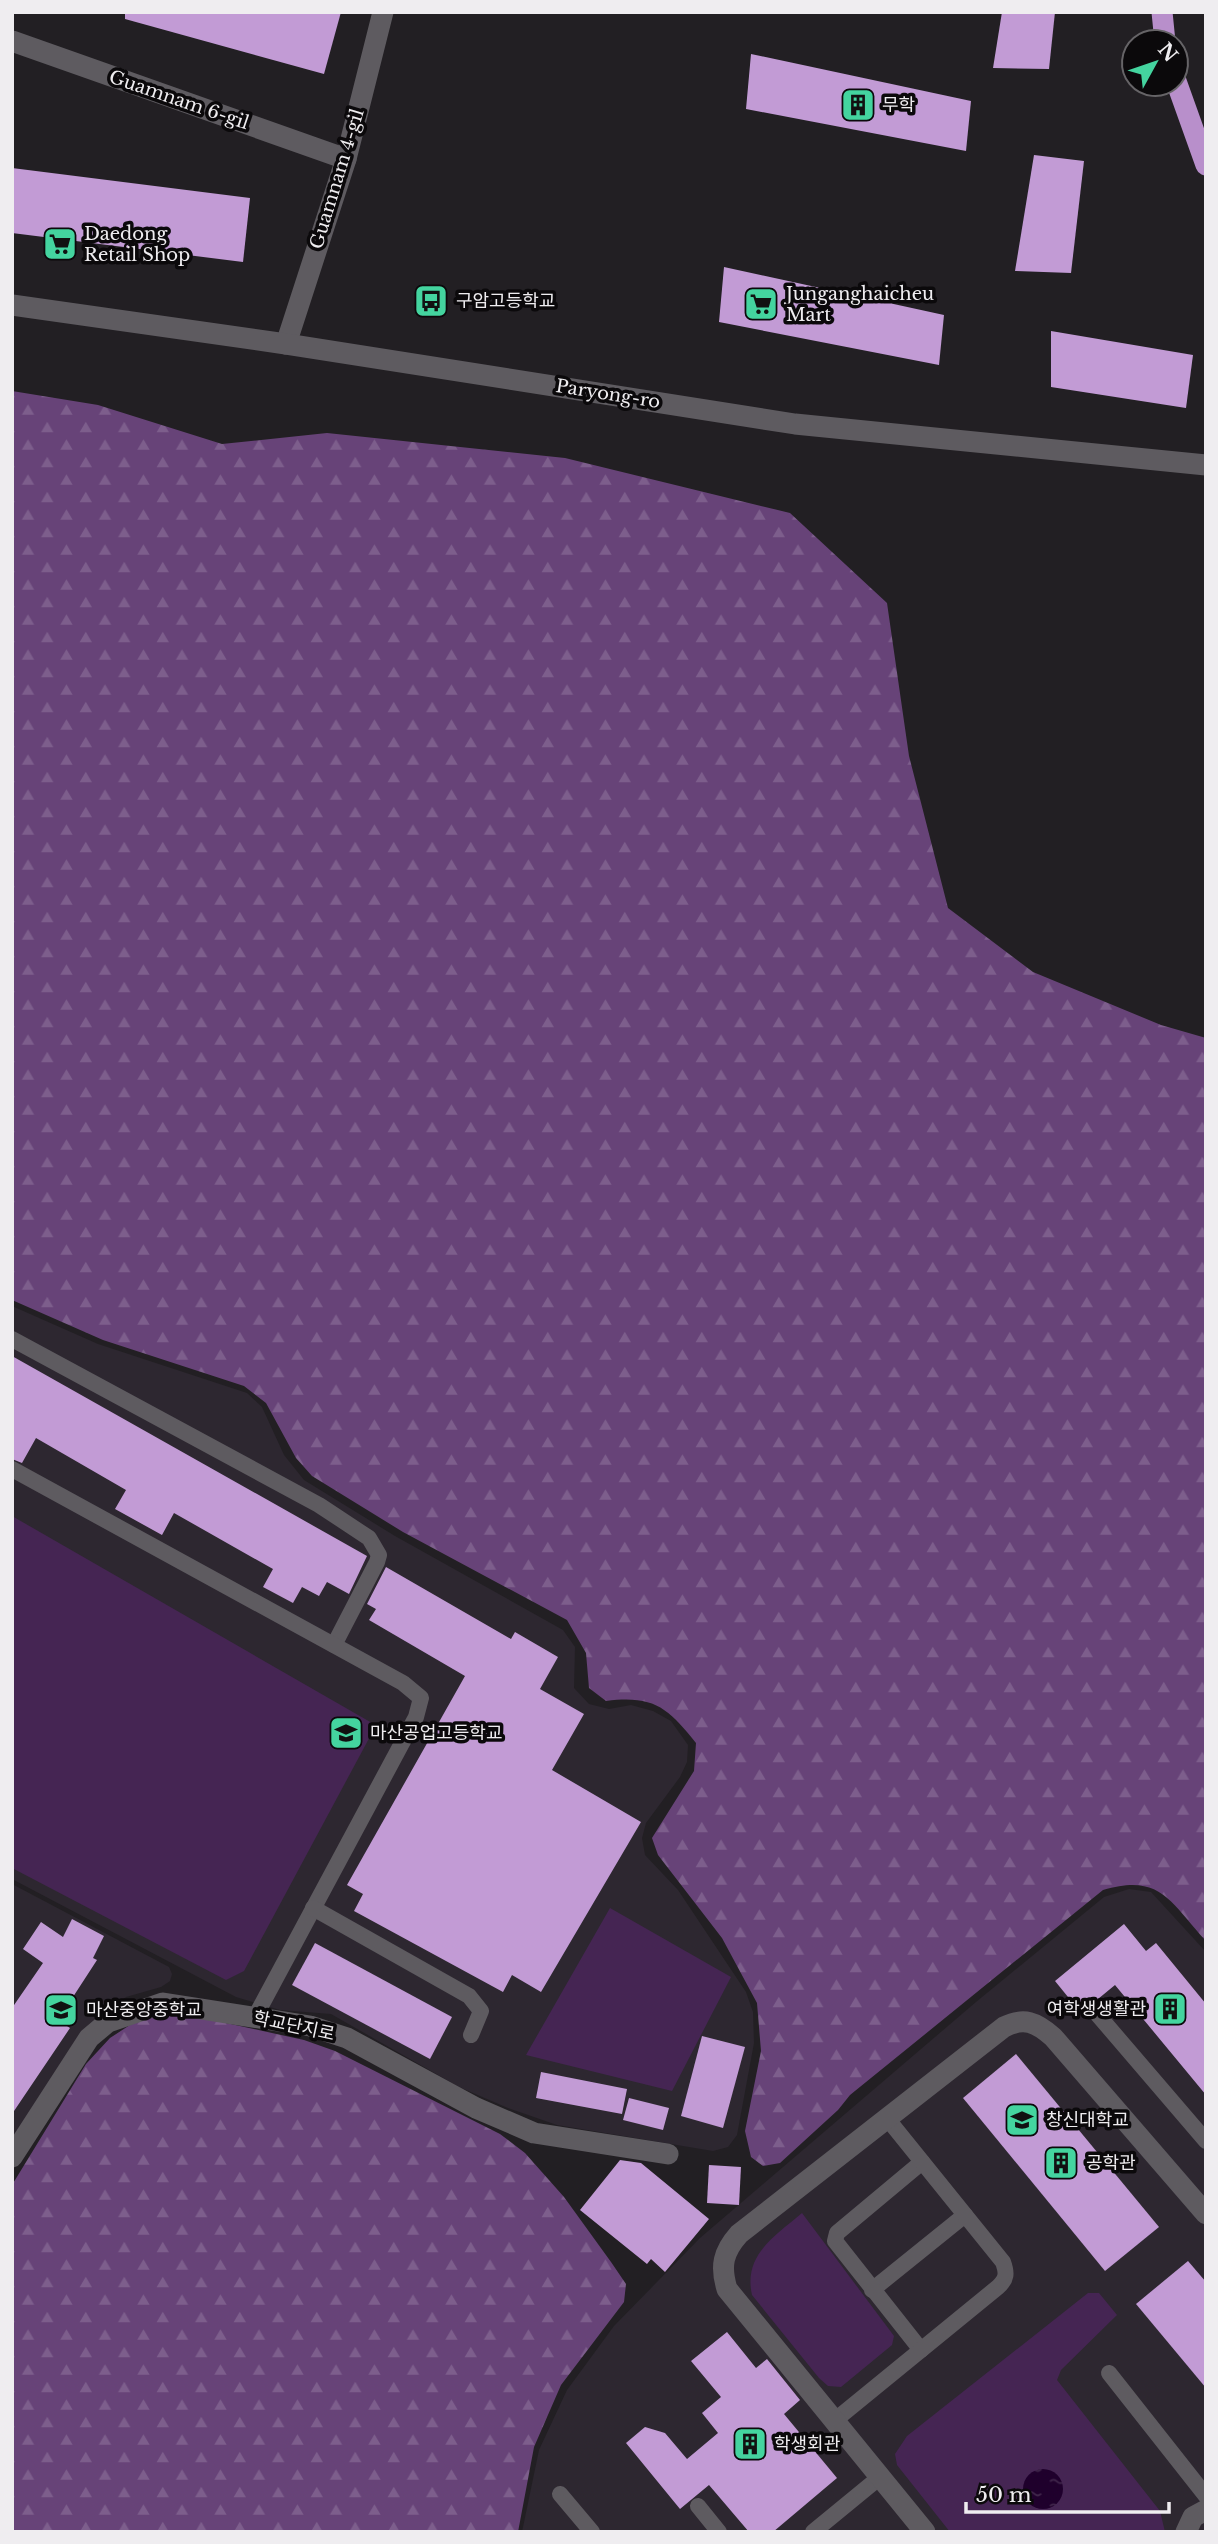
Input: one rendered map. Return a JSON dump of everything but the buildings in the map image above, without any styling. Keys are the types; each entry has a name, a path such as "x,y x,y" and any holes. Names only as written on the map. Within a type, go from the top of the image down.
{"highway":[{"path":"1182,98 1206,165"}],"street":[{"name":"Guamnam 4-gil","path":"286,344 346,159 383,12"},
{"name":"Guamnam 6-gil","path":"12,41 346,159"},
{"name":"Paryong-ro","path":"12,305 286,344 795,424 1206,466"},
{"name":"학교단지로","path":"12,2157 83,2046 107,2022 163,2003 310,2026 346,2038 476,2108 534,2133 668,2154"},
{"path":"925,2532 731,2295 723,2276 722,2260 739,2234 1004,2027 1015,2022 1030,2021 1052,2036 1206,2214"},
{"path":"1185,2532 1193,2517 1206,2510"}],"lane":[{"path":"12,1339 318,1505 369,1538 379,1555 377,1562 334,1645"},
{"path":"12,1469 414,1689 421,1698 421,1706 255,2017"},
{"path":"313,1908 469,1996 481,2011 471,2035"},
{"path":"1098,2015 1206,2141"},
{"path":"835,2421 1005,2281 1003,2262 886,2117"},
{"path":"921,2350 837,2246 837,2233 922,2162"},
{"path":"872,2290 965,2216"},
{"path":"1109,2373 1206,2496"},
{"path":"813,2532 880,2477"},
{"path":"560,2494 592,2532"},
{"path":"698,2506 719,2532"}],"shaded area":[{"name":"마산공업고등학교","path":"12,1306 98,1344 247,1393 262,1407 284,1455 304,1480 395,1536 563,1630 575,1647 574,1688 589,1704 609,1709 631,1705 653,1711 671,1721 688,1745 687,1762 680,1777 646,1823 642,1838 645,1855 678,1890 746,1992 753,2012 754,2043 737,2135 728,2147 713,2151 557,2125 508,2108 459,2087 331,2014 280,2010 236,1997 12,1879"},
{"path":"12,1516 372,1723 373,1731 244,1971 226,1980 12,1868"},
{"name":"마산중앙중학교","path":"12,1884 169,1967 172,1974 170,1981 161,1987 126,1997 93,2023 12,2142"},
{"name":"창신대학교","path":"1129,1889 1151,1892 1206,1952 1206,2532 522,2532 539,2450 567,2390 614,2326 700,2238 976,2002 1104,1897"},
{"path":"610,1908 731,1977 672,2091 526,2055"},
{"path":"802,2213 894,2336 892,2345 841,2387 828,2386 819,2378 752,2295 750,2281 757,2258 772,2239"},
{"path":"1088,2293 1099,2293 1117,2315 1061,2370 1057,2380 1160,2511 1165,2532 950,2532 897,2465 895,2454 907,2436"}],"green space":[{"path":"12,391 98,405 222,444 327,433 565,458 790,513 887,603 909,756 948,908 1033,972 1161,1025 1206,1038 1206,1941 1173,1903 1152,1888 1138,1885 1103,1890 850,2095 838,2110 780,2163 763,2166 751,2157 745,2131 761,2051 757,2003 722,1938 658,1855 652,1838 694,1771 696,1743 686,1731 668,1713 648,1702 606,1701 589,1688 586,1653 567,1620 403,1532 312,1476 296,1458 266,1403 244,1386 103,1340 12,1300"},
{"path":"161,2015 194,2016 304,2040 335,2051 500,2134 525,2153 564,2197 611,2262 626,2284 624,2302 561,2385 534,2447 518,2532 12,2532 12,2185 86,2064 110,2038 133,2023"}],"water":[{"path":"1043,2469 1057,2475 1063,2489 1057,2503 1043,2509 1029,2503 1023,2489 1029,2475"}],"place":[{"name":"무학","path":"858,105"},
{"name":"Daedong Retail Shop","path":"60,244"},
{"name":"구암고등학교","path":"431,301"},
{"name":"Junganghaicheu Mart","path":"761,304"},
{"name":"마산공업고등학교","path":"346,1733"},
{"name":"여학생생활관","path":"1170,2009"},
{"name":"마산중앙중학교","path":"61,2010"},
{"name":"창신대학교","path":"1022,2120"},
{"name":"공학관","path":"1061,2163"},
{"name":"학생회관","path":"750,2444"}]}
